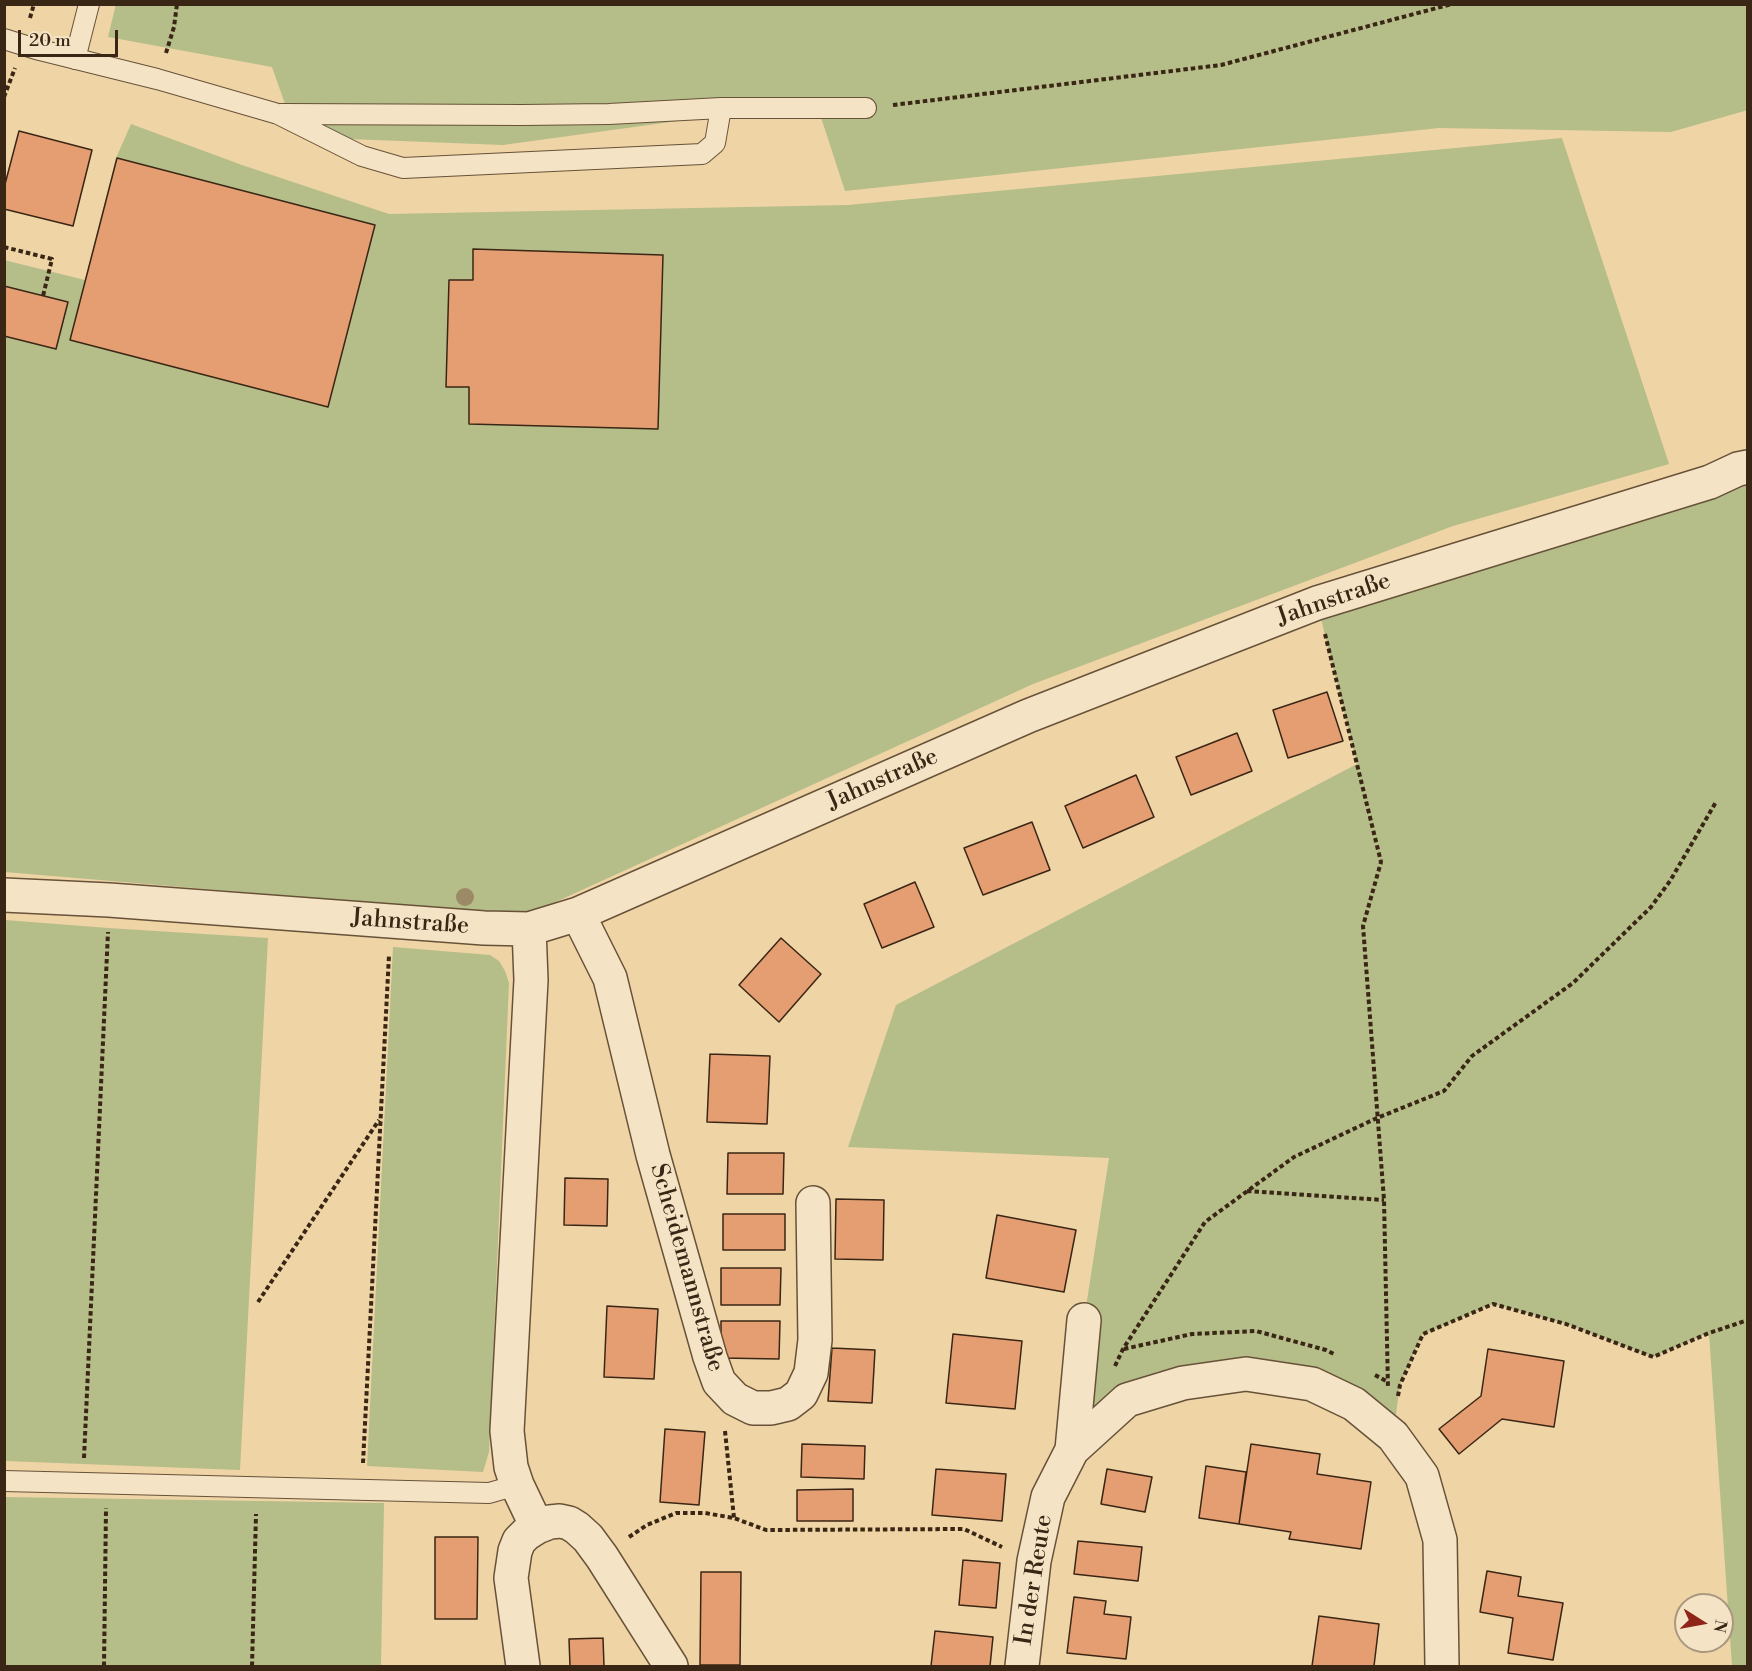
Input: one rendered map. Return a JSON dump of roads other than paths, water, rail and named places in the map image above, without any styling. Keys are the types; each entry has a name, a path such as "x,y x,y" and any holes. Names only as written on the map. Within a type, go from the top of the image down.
{"street":[{"name":"Jahnstraße","path":"4,895 109,900 484,928 529,929 578,914 1028,716 1317,603 1710,482 1744,463"},
{"name":"Scheidemannstraße","path":"578,914 610,978 653,1155 719,1382 735,1399 753,1408 771,1408 788,1404 801,1394 811,1373 815,1340 813,1203"},
{"path":"529,929 531,980 507,1408 511,1467 516,1485 537,1527"},
{"name":"In der Reute","path":"1022,1666 1034,1561 1048,1497 1072,1450 1084,1320"},
{"path":"1072,1450 1127,1400 1184,1383 1246,1374 1312,1384 1354,1404 1393,1436 1422,1476 1440,1540 1442,1666"},
{"path":"523,1666 513,1600 514,1551 526,1534 550,1522 560,1521 569,1523 588,1538 671,1666"}],"lane":[{"path":"75,59 89,4"},
{"path":"4,39 157,79 278,114 362,156 403,168 702,154 715,142 721,108"},
{"path":"278,114 609,114 721,108 866,108"},
{"path":"4,1481 489,1493 516,1485"}]}
